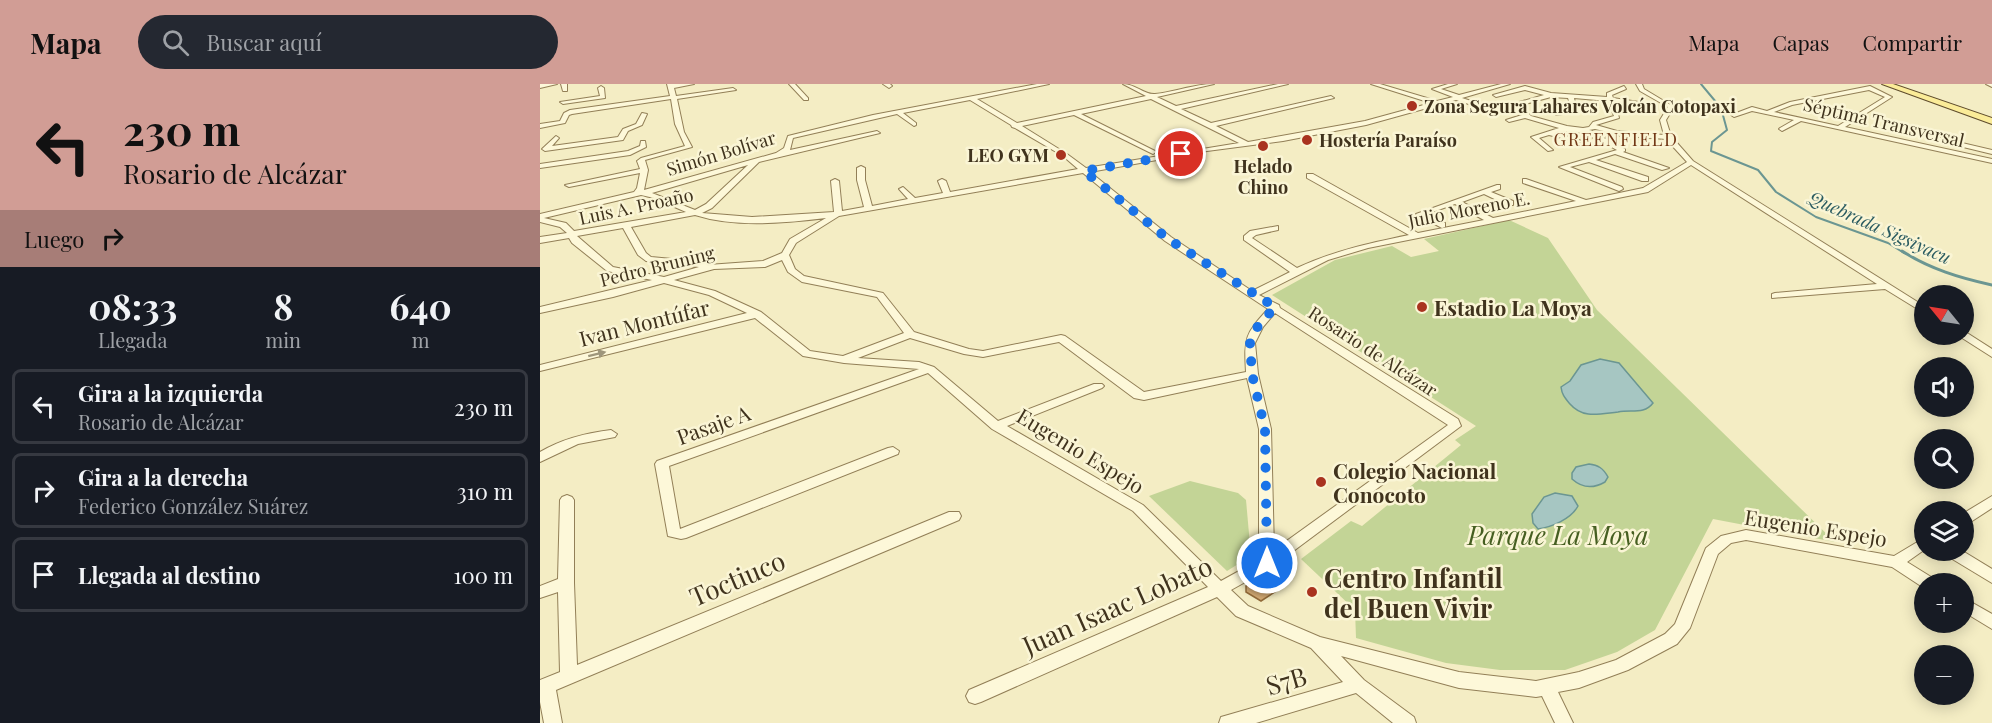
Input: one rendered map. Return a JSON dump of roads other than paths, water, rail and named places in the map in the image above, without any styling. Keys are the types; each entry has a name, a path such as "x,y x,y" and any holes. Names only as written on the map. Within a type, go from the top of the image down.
{"main road":[{"path":"1888,85 1992,121"}],"street":[{"path":"540,86 554,84"},
{"path":"692,84 671,85 678,132 689,147 640,161 644,170 640,193 695,213 748,219 838,214 1283,139 1366,123 1506,84"},
{"path":"792,84 806,99"},
{"name":"Simón Bolívar","path":"540,218 640,193 778,154 787,149 790,137 898,112 1046,84"},
{"path":"1126,84 1247,144"},
{"path":"1014,126 1211,84"},
{"path":"1176,108 1285,84"},
{"path":"1374,84 1437,104"},
{"path":"1428,84 1438,87 1454,84"},
{"path":"1639,84 1642,90 1671,108 1663,120 1668,136 1691,162 1914,303"},
{"path":"1734,115 1749,108 1769,112 1790,104 1888,85"},
{"path":"1438,87 1435,90 1499,104"},
{"path":"563,102 603,97 601,88"},
{"path":"1492,96 1525,88 1551,95 1610,99 1645,105"},
{"path":"1590,132 1595,123 1617,117 1609,94 1624,88"},
{"path":"1839,128 1889,97 1870,88"},
{"path":"674,99 733,90"},
{"path":"540,126 563,122 569,112 634,100 726,94"},
{"path":"1518,104 1551,95"},
{"path":"1459,96 1497,111"},
{"path":"1556,113 1575,111 1571,96"},
{"path":"597,98 600,108"},
{"name":"Rosario de Alcázar","path":"971,98 1065,155 1168,239 1454,422 1455,426 1452,430"},
{"path":"1212,125 1331,98"},
{"path":"898,112 914,124"},
{"name":"Séptima Transversal","path":"1769,112 1992,161"},
{"path":"1075,113 1153,152"},
{"path":"540,152 621,139 625,130 639,125 644,114"},
{"path":"1509,120 1527,116 1566,128 1590,132 1668,136"},
{"path":"1782,129 1801,119"},
{"path":"1538,153 1552,149 1534,137 1566,128"},
{"path":"1549,132 1578,143"},
{"path":"1590,132 1623,150 1563,167 1619,189"},
{"path":"778,154 877,133"},
{"path":"590,144 591,134"},
{"path":"1928,137 1992,152"},
{"path":"540,144 552,138 545,149 611,142"},
{"path":"540,166 630,153 643,147 643,142"},
{"path":"1618,153 1665,168"},
{"name":"Luis A. Proaño","path":"540,240 695,213 709,206 756,160"},
{"path":"1590,160 1645,179"},
{"name":"Julio Moreno E.","path":"1253,294 1325,258 1366,246 1645,190 1691,162"},
{"path":"861,168 861,180 869,209"},
{"path":"568,185 644,170"},
{"path":"1310,176 1417,236"},
{"path":"835,181 838,214"},
{"path":"942,181 947,195"},
{"path":"1526,181 1586,202"},
{"path":"1442,225 1420,214 1497,187"},
{"path":"903,189 913,201"},
{"path":"1484,191 1510,203"},
{"path":"1456,202 1491,221"},
{"name":"Pedro Bruning","path":"540,310 613,294 714,266 758,265 785,255 793,241 838,214"},
{"path":"540,218 569,229 571,236 610,269 712,293 757,315 807,354 844,360 919,365 930,369"},
{"path":"627,226 642,255 649,259 714,266"},
{"path":"1275,228 1253,233 1247,238 1297,272"},
{"path":"785,255 790,271 805,280 880,295 910,334 947,347 982,354 1061,338 1141,396 1149,397 1252,374"},
{"path":"1775,296 1888,286"},
{"path":"1267,563 1265,429 1252,374 1250,343 1258,326 1275,307"},
{"name":"Ivan Montúfar","path":"540,368 757,315"},
{"path":"844,360 910,334"},
{"path":"1974,342 1992,354"},
{"name":"Eugenio Espejo","path":"930,369 996,426 1138,508 1242,611 1317,643 1459,680 1536,688 1579,680 1622,665 1671,639 1682,628 1711,552 1727,537 1746,535 1896,562 1914,550"},
{"name":"Pasaje A","path":"893,452 681,534 673,532 662,465 930,369"},
{"path":"996,426 1098,386"},
{"name":"Juan Isaac Lobato","path":"975,696 1219,589 1267,563 1452,430"},
{"path":"540,458 569,442 594,435 611,434"},
{"path":"567,500 566,583 569,675"},
{"path":"1974,513 1992,501"},
{"name":"Toctiuco","path":"543,687 954,516"},
{"path":"1967,561 1992,577"},
{"path":"1896,562 1914,574"},
{"path":"540,592 566,583"},
{"path":"1974,610 1992,622"},
{"path":"1317,643 1358,685 1407,723"},
{"name":"S7B","path":"1228,723 1358,685"},
{"path":"1546,686 1564,723"},
{"path":"543,687 553,723"}],"water":[{"path":"1600,359 1619,363 1653,403 1641,410 1598,414 1586,414 1575,409 1564,396 1561,387 1570,381 1581,365"},
{"path":"1589,464 1598,466 1604,471 1608,477 1605,482 1596,486 1588,486 1572,479 1572,473 1576,467"},
{"path":"1555,493 1572,496 1578,506 1561,522 1538,529 1533,523 1532,514 1544,497"}],"waterway":[{"name":"Quebrada Sigsiyacu","path":"1701,84 1721,108 1727,130 1712,142 1711,151 1758,170 1776,192 1816,217 1888,243 1904,253"},
{"name":"Quebrada Sigsiyacu","path":"1902,251 1946,272 1992,285"}],"place":[{"name":"Zona Segura Lahares Volcán Cotopaxi","path":"1412,106"},
{"name":"Hostería Paraíso","path":"1307,140"},
{"name":"Helado Chino","path":"1263,146"},
{"name":"LEO GYM","path":"1061,155"},
{"name":"Estadio La Moya","path":"1422,307"},
{"name":"Colegio Nacional Conocoto","path":"1321,482"},
{"name":"Centro Infantil del Buen Vivir","path":"1312,592"}],"district":[{"name":"GREENFIELD","path":"1616,139"}],"park label":[{"name":"Parque La Moya","path":"1558,534"}]}
